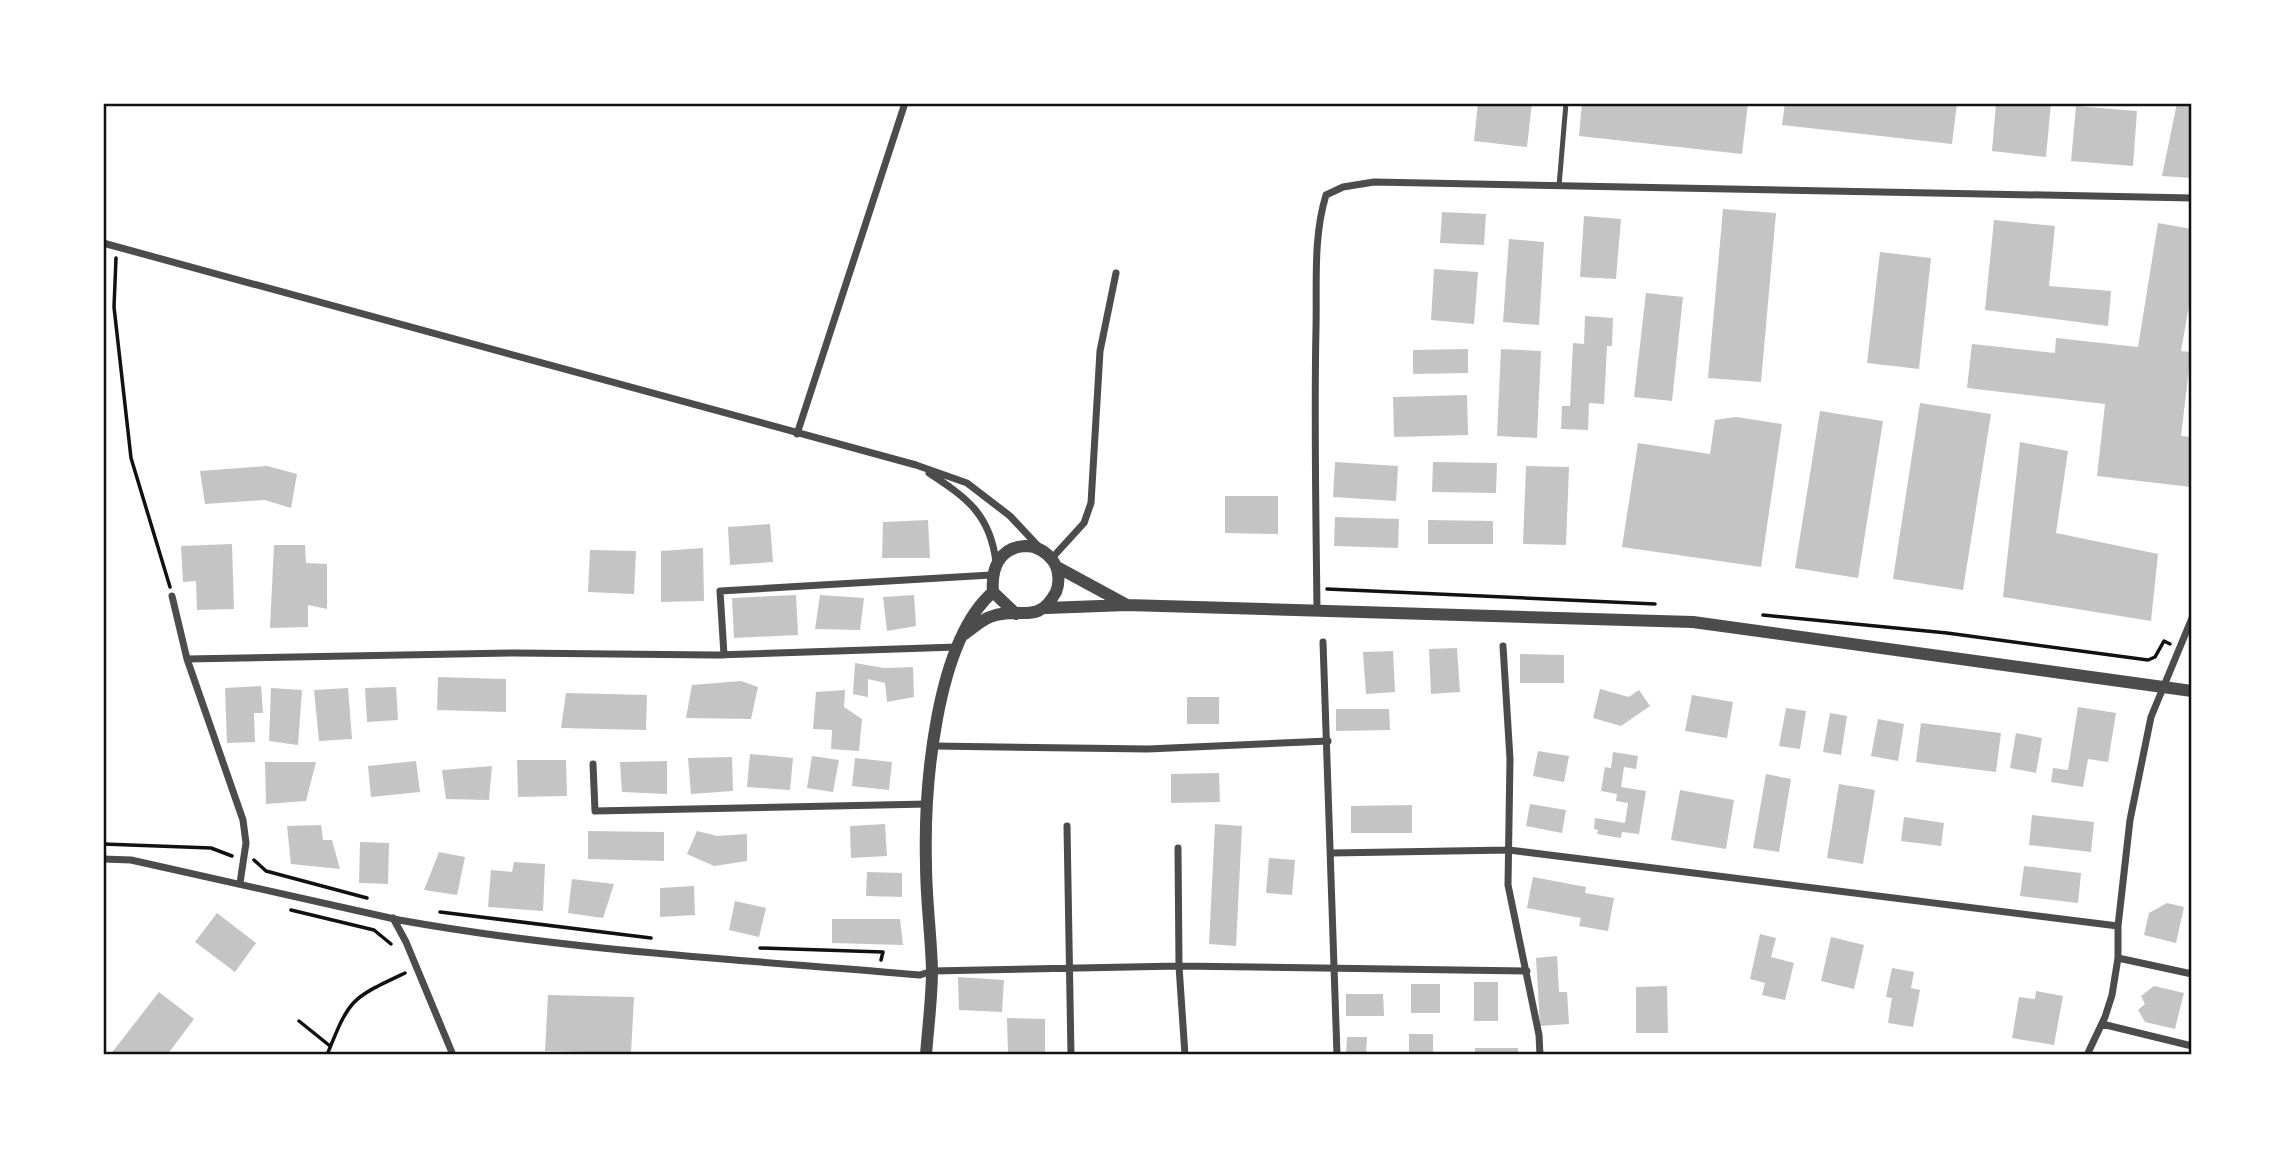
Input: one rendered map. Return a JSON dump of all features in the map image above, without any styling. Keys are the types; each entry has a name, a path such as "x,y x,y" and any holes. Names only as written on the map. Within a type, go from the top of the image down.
{"street":[{"path":"797,434 905,103"},
{"path":"1317,610 1314,444 1318,250 1319,217 1326,195 1343,187 1374,182 2192,198"},
{"path":"103,243 916,465 967,483 1010,516 1051,559 1058,587 1047,608"},
{"path":"1051,559 1084,523 1091,503 1100,351 1116,273"},
{"path":"916,465 966,498 989,527 996,562"},
{"path":"1016,614 993,592 991,575 996,562 1004,553 1017,547 1030,546 1127,605"},
{"path":"724,655 720,590 991,575"},
{"path":"926,1055 932,971 926,863 928,804 939,705 958,642 976,606 993,592"},
{"path":"172,596 187,659 243,820 246,843 240,883"},
{"path":"187,659 514,653 724,655 958,642 990,616 1036,613 1047,608 1127,605 1693,622 2192,691"},
{"path":"2087,1055 2112,995 2118,958 2118,926 2130,820 2151,717 2161,686 2192,618"},
{"path":"1323,642 1337,1055"},
{"path":"1503,646 1510,759 1508,885 1527,971 1540,1055"},
{"path":"934,746 1148,749 1328,741"},
{"path":"593,764 595,811 928,804"},
{"path":"1067,826 1071,1055"},
{"path":"1178,849 1179,966 1185,1055"},
{"path":"1332,853 1509,850 2118,926"},
{"path":"103,859 131,860 393,918 636,950 920,975 932,971 1179,966 1527,971"},
{"path":"393,918 406,942 453,1055"},
{"path":"2118,958 2192,974"},
{"path":"2102,1024 2192,1046"}],"lane":[{"path":"1559,186 1566,103"}],"path":[{"path":"116,247 114,307 131,458 172,596"},
{"path":"1317,584 1333,591 1585,598 1657,604"},
{"path":"1753,614 1947,633 2148,660 2155,657 2164,641 2178,648"},
{"path":"103,844 211,848 256,860 266,871 369,899"},
{"path":"279,908 374,930 391,943 395,953"},
{"path":"429,911 655,939"},
{"path":"754,948 883,951 879,971"},
{"path":"327,1055 349,1004 364,992 405,973 400,963"},
{"path":"299,1021 330,1046"}],"building":[{"path":"1478,103 1532,103 1527,147 1474,141"},
{"path":"1582,103 1748,103 1742,154 1579,136"},
{"path":"1785,103 1957,103 1952,144 1782,125"},
{"path":"1996,103 2051,103 2046,157 1992,151"},
{"path":"2177,103 2192,103 2192,178 2162,176"},
{"path":"2076,106 2137,111 2133,166 2071,161"},
{"path":"1723,209 1776,213 1761,382 1708,378"},
{"path":"1442,212 1486,214 1484,245 1440,243"},
{"path":"1584,216 1621,219 1616,279 1580,277"},
{"path":"1994,220 2055,226 2049,286 2111,291 2108,326 1985,310"},
{"path":"2158,223 2192,229 2192,289 2181,351 2191,352 2181,436 2192,437 2191,487 2097,476 2105,404 1967,388 1972,344 2055,353 2056,338 2138,347"},
{"path":"1509,239 1544,242 1539,325 1503,322"},
{"path":"1880,252 1931,258 1919,369 1867,363"},
{"path":"1434,269 1478,272 1474,324 1431,320"},
{"path":"1646,293 1683,297 1672,401 1634,397"},
{"path":"1585,316 1613,318 1612,346 1607,346 1604,404 1589,403 1588,430 1561,429 1562,406 1570,406 1573,343 1584,344"},
{"path":"1468,349 1468,373 1413,374 1413,350"},
{"path":"1501,349 1541,351 1537,438 1497,436"},
{"path":"1467,395 1468,435 1394,437 1393,397"},
{"path":"1920,403 1991,414 1963,590 1893,579"},
{"path":"1820,411 1883,421 1858,578 1795,568"},
{"path":"1736,417 1782,424 1761,567 1622,547 1638,443 1710,454 1715,420"},
{"path":"2020,442 2068,451 2056,533 2158,554 2151,621 2003,597"},
{"path":"1335,462 1398,466 1396,501 1333,497"},
{"path":"1433,462 1497,463 1496,493 1432,492"},
{"path":"267,466 297,474 291,508 265,500 205,504 200,471"},
{"path":"1526,466 1569,467 1566,545 1523,544"},
{"path":"1225,496 1278,496 1278,534 1225,533"},
{"path":"1335,517 1399,519 1398,548 1334,546"},
{"path":"928,520 930,558 882,558 883,522"},
{"path":"1428,520 1493,521 1493,544 1428,544"},
{"path":"770,524 773,562 730,565 728,527"},
{"path":"232,544 234,609 197,610 196,581 183,582 181,546"},
{"path":"274,545 305,545 306,563 327,564 327,609 308,605 308,627 270,628"},
{"path":"703,548 704,601 661,602 661,551"},
{"path":"590,550 636,551 634,594 588,592"},
{"path":"796,595 798,635 734,638 732,598"},
{"path":"820,595 864,598 860,630 815,629"},
{"path":"914,595 916,626 887,631 883,597"},
{"path":"1457,648 1460,692 1431,694 1429,649"},
{"path":"1393,651 1395,692 1366,694 1363,652"},
{"path":"1520,654 1564,655 1564,683 1520,683"},
{"path":"855,663 884,668 913,667 914,697 887,702 885,683 868,679 868,697 853,694"},
{"path":"438,677 506,679 506,712 437,710"},
{"path":"741,681 758,687 751,719 686,718 692,685"},
{"path":"261,686 263,713 254,713 255,742 227,743 225,688"},
{"path":"396,687 398,720 367,722 365,688"},
{"path":"271,688 302,690 298,745 269,741"},
{"path":"348,688 352,739 319,741 314,690"},
{"path":"1600,689 1629,697 1639,690 1650,706 1621,726 1593,718"},
{"path":"845,690 844,707 862,719 859,751 831,749 832,730 813,729 816,692"},
{"path":"566,693 647,695 646,730 561,728"},
{"path":"1692,695 1733,702 1727,738 1685,731"},
{"path":"1187,697 1219,697 1219,724 1187,724"},
{"path":"2078,707 2116,713 2108,762 2088,759 2083,787 2051,782 2053,768 2068,770"},
{"path":"1786,708 1806,711 1800,749 1779,746"},
{"path":"1336,709 1389,709 1390,730 1336,731"},
{"path":"1830,713 1847,716 1841,755 1823,752"},
{"path":"1878,719 1904,724 1898,761 1871,756"},
{"path":"1921,723 2001,733 1996,772 1916,762"},
{"path":"2016,733 2042,738 2036,773 2010,768"},
{"path":"1538,751 1569,756 1564,782 1533,776"},
{"path":"1613,752 1638,756 1636,769 1624,767 1621,787 1646,791 1639,834 1622,832 1621,838 1597,834 1598,830 1594,829 1595,818 1625,823 1628,803 1616,801 1617,794 1601,791 1605,767 1611,768"},
{"path":"750,754 793,758 790,790 747,787"},
{"path":"812,756 839,760 833,792 807,788"},
{"path":"732,757 733,791 691,794 688,758"},
{"path":"855,758 892,762 889,790 852,786"},
{"path":"517,760 566,760 567,796 518,797"},
{"path":"416,761 420,792 371,797 368,766"},
{"path":"667,761 667,794 622,792 620,762"},
{"path":"265,762 316,762 306,801 266,804"},
{"path":"492,766 489,800 446,799 442,770"},
{"path":"1219,773 1220,802 1171,803 1171,774"},
{"path":"1766,774 1791,779 1779,852 1753,848"},
{"path":"1839,784 1875,790 1863,864 1827,858"},
{"path":"1680,790 1734,800 1726,849 1671,840"},
{"path":"1530,804 1566,810 1562,833 1526,826"},
{"path":"1412,805 1412,833 1351,833 1351,806"},
{"path":"2032,815 2094,822 2091,852 2029,845"},
{"path":"1904,817 1944,823 1941,846 1901,841"},
{"path":"885,824 887,856 851,858 850,826"},
{"path":"1215,824 1242,826 1236,946 1209,944"},
{"path":"321,825 323,840 332,840 340,869 291,864 287,826"},
{"path":"588,831 664,832 664,861 588,859"},
{"path":"697,831 717,836 747,834 747,861 714,866 687,854"},
{"path":"360,842 389,843 388,884 359,883"},
{"path":"439,852 465,857 457,895 424,890"},
{"path":"1269,858 1295,860 1292,895 1266,893"},
{"path":"514,862 545,864 543,911 488,907 491,870 512,872"},
{"path":"2024,866 2081,873 2078,903 2020,896"},
{"path":"867,872 902,873 902,897 866,896"},
{"path":"1533,877 1586,887 1585,893 1614,898 1608,931 1579,926 1581,918 1527,908"},
{"path":"572,879 614,884 603,918 568,913"},
{"path":"694,886 695,915 660,917 660,888"},
{"path":"735,901 766,908 759,937 729,930"},
{"path":"2167,903 2184,907 2176,943 2144,935 2149,913"},
{"path":"217,913 256,943 235,972 195,942"},
{"path":"832,919 900,919 903,945 832,943"},
{"path":"1760,934 1776,938 1771,957 1794,963 1785,1000 1762,995 1765,983 1750,979"},
{"path":"1831,937 1864,945 1854,989 1821,981"},
{"path":"1557,956 1559,992 1567,992 1569,1024 1540,1026 1536,958"},
{"path":"1892,968 1914,972 1911,988 1920,990 1913,1027 1888,1023 1892,998 1886,997"},
{"path":"958,977 1004,980 1002,1012 959,1010"},
{"path":"1474,982 1498,982 1498,1021 1474,1021"},
{"path":"1411,984 1440,984 1440,1013 1411,1013"},
{"path":"1667,986 1668,1033 1636,1033 1636,987"},
{"path":"2154,986 2184,993 2175,1029 2145,1022 2138,1010 2145,1004 2141,996"},
{"path":"2036,991 2063,996 2054,1045 2012,1038 2019,997 2035,999"},
{"path":"159,992 194,1019 167,1055 110,1055"},
{"path":"1346,994 1383,994 1384,1016 1346,1016"},
{"path":"548,995 634,997 631,1053 545,1051"},
{"path":"1007,1018 1045,1019 1045,1055 1008,1055"},
{"path":"1409,1034 1433,1034 1433,1055 1409,1055"},
{"path":"1347,1037 1367,1037 1366,1055 1346,1055"},
{"path":"1475,1048 1518,1048 1518,1055 1475,1055"}]}
